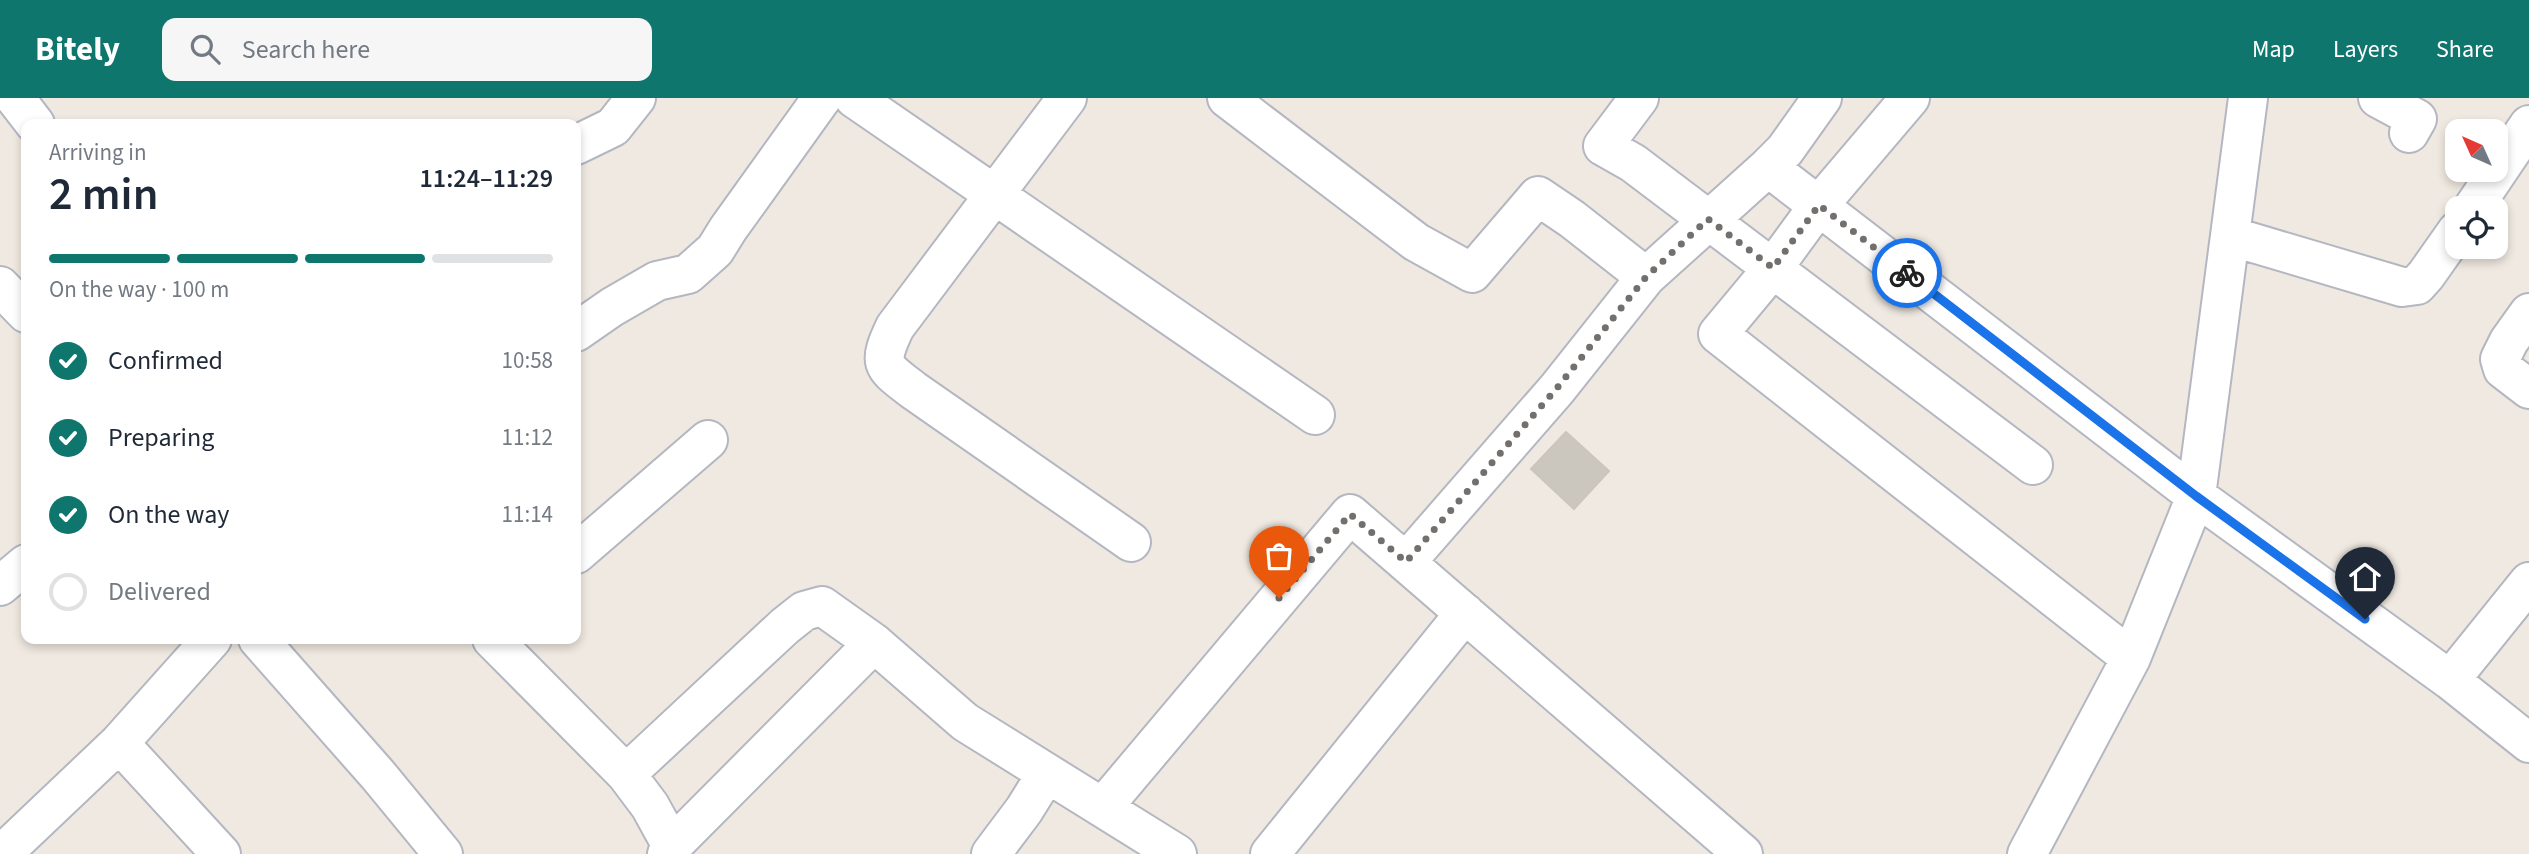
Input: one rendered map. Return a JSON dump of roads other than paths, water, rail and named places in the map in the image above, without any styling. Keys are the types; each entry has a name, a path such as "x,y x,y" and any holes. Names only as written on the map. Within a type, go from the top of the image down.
{"street":[{"path":"15,98 31,119"},
{"path":"581,143 613,127 636,98"},
{"path":"581,329 657,281 688,274 715,250 822,98"},
{"path":"854,98 1315,415"},
{"path":"1067,98 895,327 884,351 884,363 891,373 913,390 1131,542"},
{"path":"1227,98 1416,242 1472,273 1538,196 1646,277"},
{"path":"1639,98 1603,146 1633,163 2033,465"},
{"path":"1406,562 1557,388 1646,277 1769,167 1785,150 1822,98"},
{"path":"1910,98 1819,205 1773,268 1718,334 2131,658"},
{"path":"2027,854 2131,658 2196,496 2248,98"},
{"path":"2378,98 2417,119 2409,133"},
{"path":"2481,196 2529,125"},
{"path":"1769,167 2196,496 2450,680 2529,743"},
{"path":"2230,236 2402,287 2417,285 2445,248"},
{"path":"0,286 21,308"},
{"path":"2529,313 2500,359 2503,369 2529,389"},
{"path":"581,550 708,440"},
{"path":"1102,807 1350,514 1743,854"},
{"path":"0,586 21,568"},
{"path":"2450,680 2529,582"},
{"path":"626,775 785,626 804,611 822,606 874,643 965,722 1177,854"},
{"path":"1270,854 1465,613"},
{"path":"497,644 626,775 650,806 670,850 874,643"},
{"path":"2,854 119,743 208,644"},
{"path":"262,644 378,775 443,854"},
{"path":"119,743 221,854"},
{"path":"991,854 1024,810 1047,773"}]}
